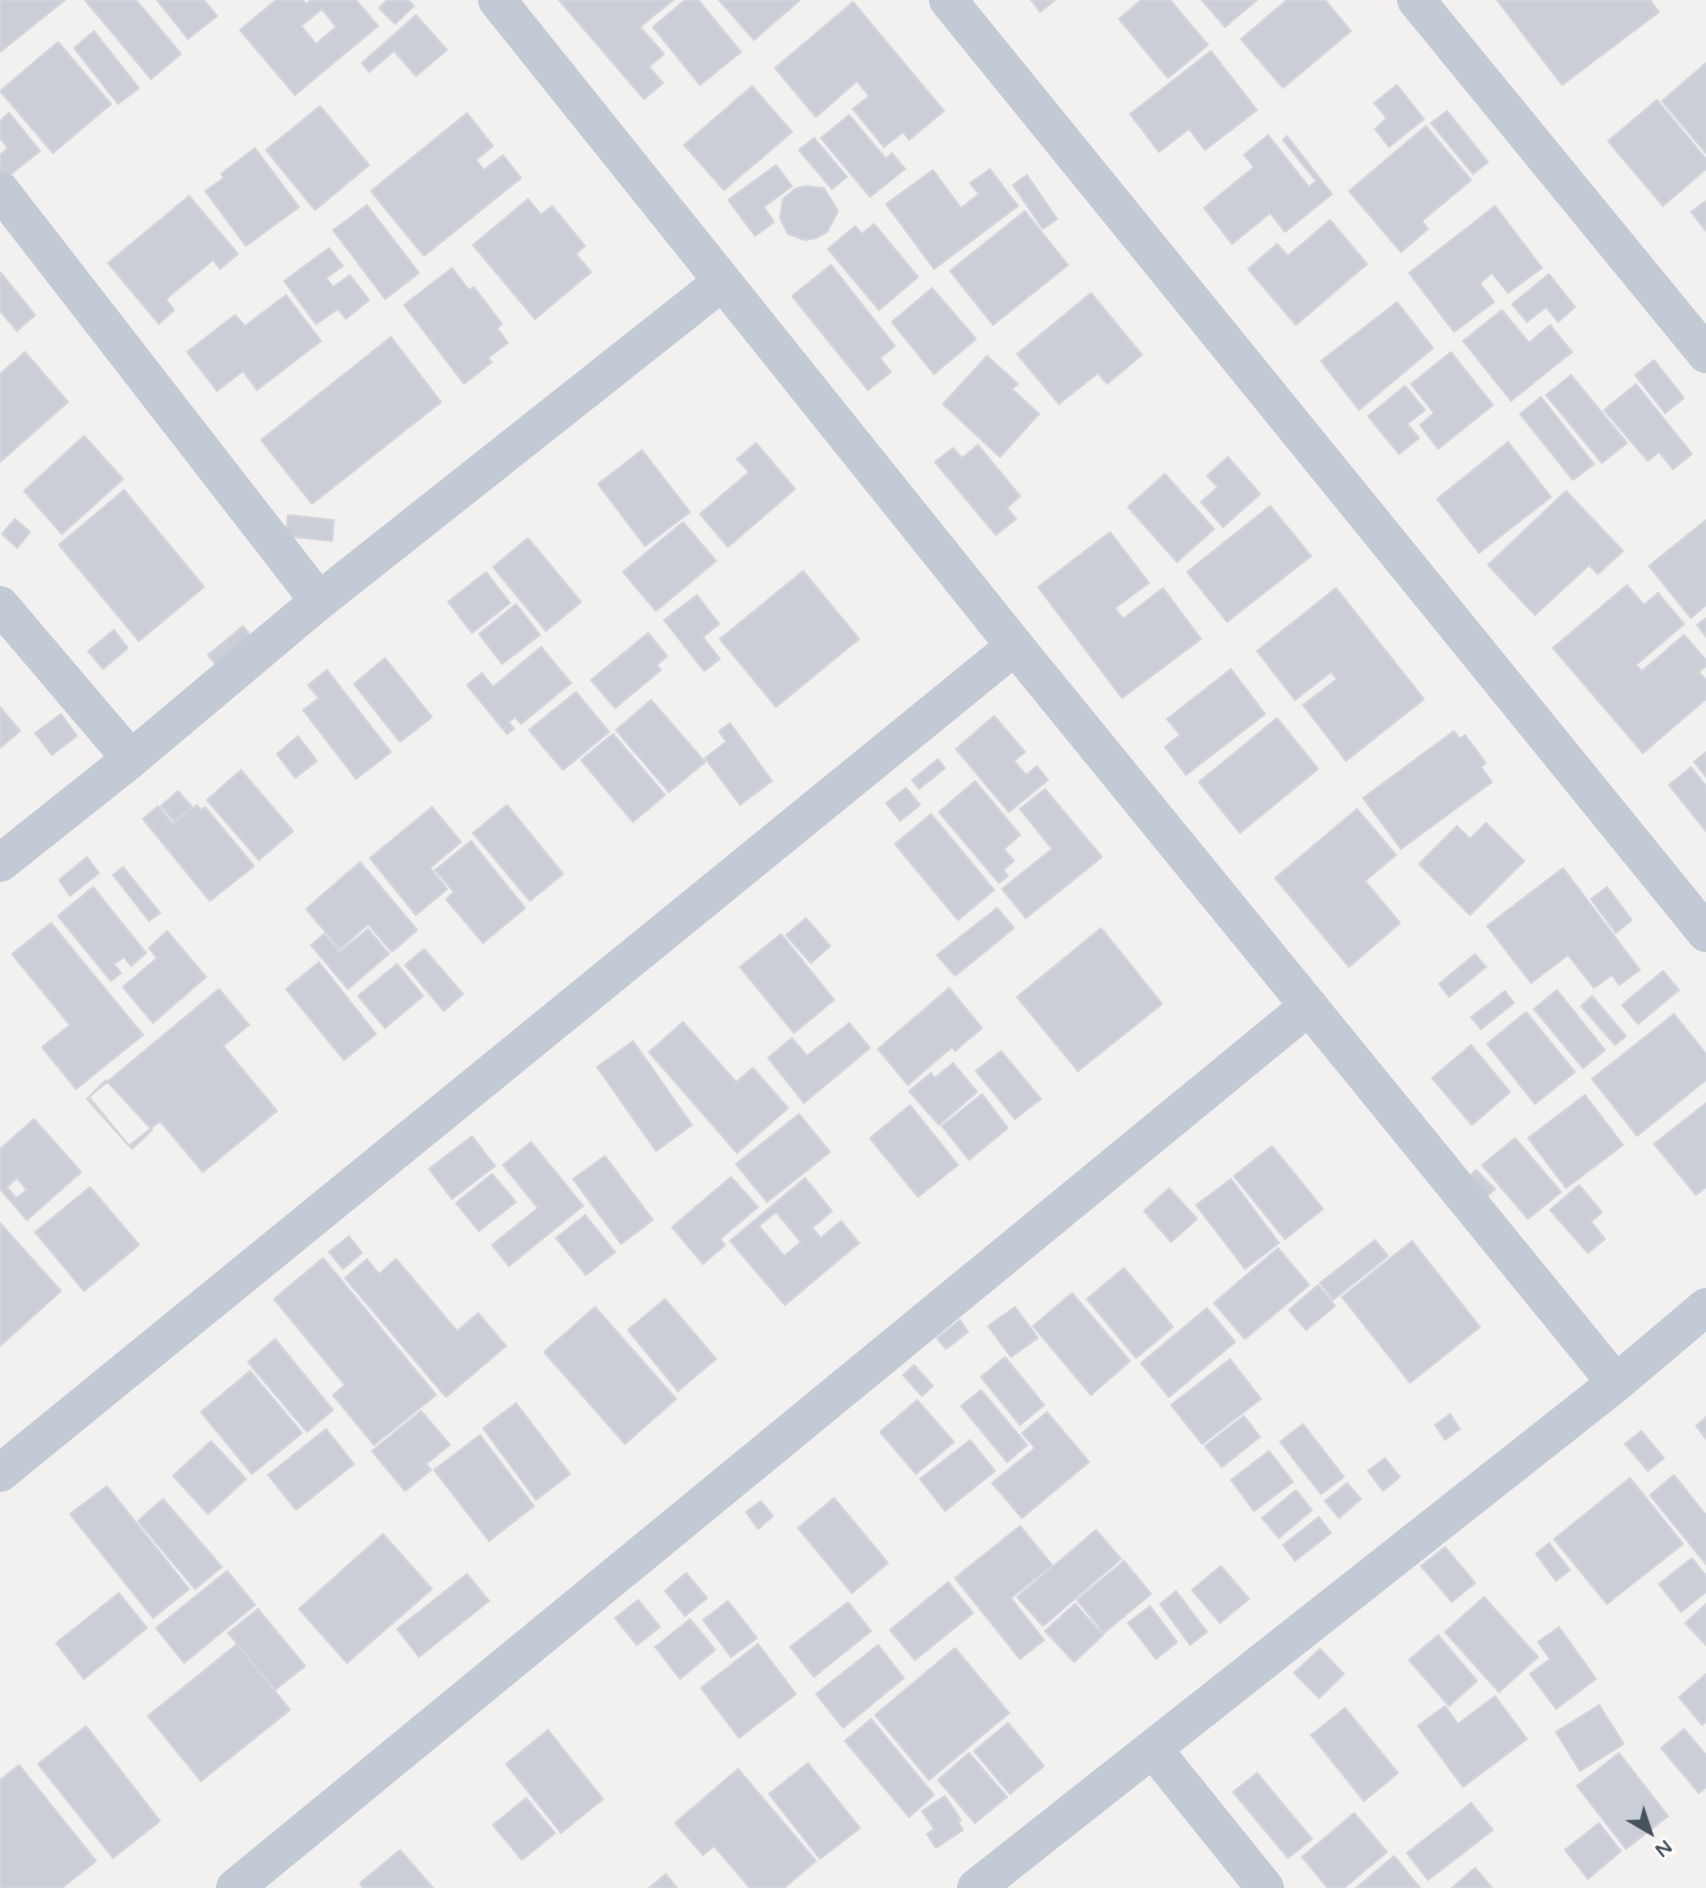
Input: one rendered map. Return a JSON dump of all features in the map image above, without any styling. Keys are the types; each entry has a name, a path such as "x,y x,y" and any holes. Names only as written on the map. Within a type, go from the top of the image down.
{"street":[{"path":"497,0 1016,646 1616,1383"},
{"path":"948,0 1706,933"},
{"path":"1416,0 1706,354"},
{"path":"0,190 319,601"},
{"path":"0,863 131,759 319,601 722,282"},
{"path":"0,605 131,759"},
{"path":"0,1474 1016,646"},
{"path":"235,1888 1309,1006"},
{"path":"976,1888 1616,1383 1706,1307"},
{"path":"1153,1749 1265,1888"}],"building":[{"path":"0,0 65,0 0,52"},
{"path":"85,0 136,0 181,54 151,79"},
{"path":"157,0 204,0 217,16 188,39"},
{"path":"276,0 303,0 306,4 311,0 356,0 378,26 295,95 240,30","holes":["322,9 336,27 316,44 301,26"]},
{"path":"387,0 408,0 414,6 395,24 379,8"},
{"path":"559,0 673,0 640,27 664,54 649,67 663,83 644,99"},
{"path":"685,0 698,0 741,52 700,85 653,27"},
{"path":"719,0 800,0 754,40"},
{"path":"1031,0 1055,0 1040,12"},
{"path":"1141,0 1170,0 1208,45 1168,78 1119,19"},
{"path":"1202,0 1257,0 1225,27"},
{"path":"1287,0 1325,0 1351,31 1283,88 1241,39"},
{"path":"1497,0 1650,0 1659,12 1562,85"},
{"path":"853,2 944,111 909,140 903,132 884,147 853,109 869,96 857,81 816,117 775,68"},
{"path":"416,15 447,50 416,76 394,51 369,72 362,63"},
{"path":"94,31 139,88 118,104 74,48"},
{"path":"58,42 111,104 53,153 0,91"},
{"path":"1211,51 1257,110 1205,150 1189,129 1159,152 1130,114"},
{"path":"1706,63 1706,153 1662,101"},
{"path":"1397,85 1424,119 1389,147 1375,129 1387,118 1374,103"},
{"path":"752,86 792,132 724,190 684,145"},
{"path":"1657,100 1706,159 1706,169 1663,206 1608,141"},
{"path":"320,106 369,165 315,210 266,150"},
{"path":"1447,111 1488,162 1473,174 1431,123"},
{"path":"9,113 40,151 0,183 0,155 8,148 0,138 0,121"},
{"path":"467,113 493,146 476,160 484,170 503,155 521,178 424,256 371,191"},
{"path":"849,115 886,159 892,153 905,169 870,197 821,138"},
{"path":"1426,126 1471,180 1422,221 1428,229 1401,252 1349,191"},
{"path":"1268,135 1309,187 1316,181 1283,140 1287,136 1332,194 1285,232 1270,213 1232,244 1204,208 1254,167 1244,155"},
{"path":"814,138 847,177 832,189 799,150"},
{"path":"255,148 299,207 246,246 205,191 224,178 221,174"},
{"path":"776,165 792,186 764,207 774,222 755,236 728,200"},
{"path":"990,169 1018,206 934,269 886,204 933,170 961,208 979,194 970,183"},
{"path":"1027,175 1057,219 1043,229 1013,185"},
{"path":"806,186 824,188 838,211 827,232 805,240 788,234 780,218 783,199 795,189"},
{"path":"189,196 238,254 220,269 213,260 166,299 174,310 159,324 108,263"},
{"path":"528,199 541,215 552,206 585,246 576,254 591,272 535,319 473,245"},
{"path":"1706,201 1706,231 1691,212"},
{"path":"367,205 419,273 385,299 333,230"},
{"path":"1495,206 1542,268 1508,293 1492,273 1480,283 1494,302 1454,332 1409,273"},
{"path":"1025,211 1068,265 993,325 950,271"},
{"path":"1330,220 1367,264 1296,325 1248,269 1277,244 1288,256"},
{"path":"874,224 918,277 879,310 828,249 855,226 862,234"},
{"path":"329,248 343,266 326,278 333,287 350,275 369,300 346,319 338,309 316,324 284,281"},
{"path":"831,265 895,346 880,358 891,372 868,390 792,296"},
{"path":"452,268 469,290 474,287 502,324 497,328 508,343 488,358 492,362 464,384 404,305"},
{"path":"0,272 35,315 17,331 0,311"},
{"path":"1549,274 1575,307 1558,322 1546,307 1527,322 1512,304"},
{"path":"932,288 976,339 934,374 892,322"},
{"path":"1091,293 1142,355 1107,384 1098,373 1059,404 1017,354"},
{"path":"286,295 321,341 257,390 243,371 217,391 187,352 235,315 245,326"},
{"path":"1397,302 1433,348 1359,410 1321,361"},
{"path":"1502,310 1529,343 1550,325 1572,352 1511,401 1463,341"},
{"path":"391,337 441,402 312,504 261,440"},
{"path":"25,352 68,402 0,462 0,374"},
{"path":"1451,352 1493,405 1438,449 1420,425 1434,413 1411,384"},
{"path":"987,356 1018,384 1012,389 1039,414 1000,457 943,404"},
{"path":"1654,360 1684,398 1665,413 1635,375"},
{"path":"1571,375 1627,443 1602,463 1546,395"},
{"path":"1636,384 1692,454 1673,469 1659,452 1648,461 1604,410"},
{"path":"1405,386 1425,410 1407,424 1419,438 1399,454 1368,416"},
{"path":"1541,397 1594,464 1573,480 1520,414"},
{"path":"84,436 123,479 62,534 24,491"},
{"path":"1508,442 1551,497 1479,553 1437,499"},
{"path":"756,443 795,489 728,547 700,514 749,472 737,459"},
{"path":"978,445 1020,496 1007,508 1016,519 996,535 935,462 953,448 962,458"},
{"path":"642,450 690,512 645,546 598,484"},
{"path":"1228,457 1260,494 1223,527 1201,502 1218,487 1207,476"},
{"path":"1165,474 1214,529 1177,562 1128,507"},
{"path":"124,490 204,587 139,641 59,545"},
{"path":"1566,491 1623,551 1598,574 1589,565 1535,615 1488,565"},
{"path":"1270,506 1311,556 1227,622 1187,572"},
{"path":"288,515 334,520 332,541 286,536"},
{"path":"15,519 30,532 17,548 2,534"},
{"path":"1706,520 1706,605 1691,618 1649,566"},
{"path":"683,522 716,561 656,611 623,572"},
{"path":"1110,532 1149,583 1115,608 1123,619 1163,588 1201,639 1122,698 1038,587"},
{"path":"528,538 581,602 546,631 493,567"},
{"path":"803,571 859,639 776,707 720,639"},
{"path":"486,572 510,603 472,633 448,602"},
{"path":"1627,585 1644,605 1658,593 1684,624 1636,665 1642,671 1684,635 1706,660 1706,666 1699,672 1706,680 1706,699 1643,753 1553,648"},
{"path":"1336,588 1424,699 1346,761 1303,705 1337,679 1331,672 1295,700 1257,651"},
{"path":"697,595 719,624 703,637 720,659 704,671 664,620"},
{"path":"516,604 540,635 502,664 479,634"},
{"path":"1706,618 1706,637 1697,625"},
{"path":"243,626 255,641 220,670 208,655"},
{"path":"114,630 128,648 103,669 88,651"},
{"path":"648,633 667,656 657,665 661,670 615,708 591,680"},
{"path":"541,647 571,683 521,724 515,717 509,722 514,729 507,734 467,685 482,673 493,687"},
{"path":"385,658 432,717 400,742 354,684"},
{"path":"1231,669 1265,714 1186,775 1165,747 1180,735 1167,719"},
{"path":"327,670 391,752 356,779 303,710 319,698 308,685"},
{"path":"576,692 609,732 563,770 529,730"},
{"path":"651,700 705,762 669,792 616,730"},
{"path":"0,707 20,731 0,748"},
{"path":"61,714 77,736 52,755 35,733"},
{"path":"994,716 1025,752 1014,761 1026,775 1037,766 1048,780 1009,812 956,749"},
{"path":"1277,718 1318,769 1240,833 1199,782"},
{"path":"730,723 772,781 740,805 705,758 726,742 719,731"},
{"path":"1454,731 1460,739 1465,735 1486,763 1481,767 1492,782 1401,849 1363,798"},
{"path":"613,734 665,795 633,822 581,760"},
{"path":"298,736 317,761 295,778 277,754"},
{"path":"1706,752 1706,777 1694,762"},
{"path":"938,759 945,768 919,789 912,780"},
{"path":"1691,767 1706,786 1706,831 1669,785"},
{"path":"241,770 293,831 259,860 207,800"},
{"path":"975,781 1020,835 1004,849 1014,861 1003,870 1008,876 999,883 939,812"},
{"path":"906,788 920,805 900,821 886,803"},
{"path":"1045,789 1102,857 1026,918 1002,889 1052,849 1020,809"},
{"path":"178,791 192,807 174,821 161,806"},
{"path":"197,805 201,810 205,807 254,866 210,901 143,819 158,806 173,824"},
{"path":"507,805 563,874 530,901 473,833"},
{"path":"432,807 461,842 430,868 447,889 416,915 370,858"},
{"path":"1357,809 1396,855 1365,881 1400,923 1349,967 1275,878"},
{"path":"931,814 994,890 958,920 895,844"},
{"path":"1486,823 1524,861 1470,915 1419,864 1457,826 1470,839"},
{"path":"471,841 525,908 483,943 446,899 454,892 435,870"},
{"path":"87,857 99,873 70,896 59,880"},
{"path":"360,862 417,930 392,952 368,924 340,949 306,909"},
{"path":"123,867 160,913 149,921 113,875"},
{"path":"1563,868 1640,970 1619,985 1612,975 1594,988 1568,955 1531,983 1487,926"},
{"path":"93,887 146,953 131,966 124,957 114,964 121,973 111,981 58,916"},
{"path":"1607,887 1632,920 1616,933 1591,899"},
{"path":"997,908 1014,928 955,976 937,955"},
{"path":"806,918 830,946 811,963 786,935"},
{"path":"51,923 143,1035 76,1089 42,1047 70,1025 12,954"},
{"path":"1101,928 1162,1004 1078,1071 1017,997"},
{"path":"368,929 389,954 348,989 311,945 324,934 340,952"},
{"path":"167,931 206,977 153,1023 123,987 157,958 149,948"},
{"path":"781,934 834,1000 794,1033 740,967"},
{"path":"424,949 463,994 444,1011 405,965"},
{"path":"1475,954 1486,967 1449,997 1439,984"},
{"path":"319,962 376,1034 344,1060 286,989"},
{"path":"397,964 423,996 385,1028 358,996"},
{"path":"1663,971 1679,990 1638,1024 1622,1005"},
{"path":"949,988 982,1028 955,1051 952,1047 908,1085 878,1049"},
{"path":"219,989 249,1025 223,1046 277,1111 203,1172 160,1121 129,1146 89,1097"},
{"path":"1557,990 1605,1050 1583,1068 1534,1009"},
{"path":"1505,991 1514,1003 1481,1029 1471,1017"},
{"path":"1592,996 1626,1036 1615,1045 1581,1006"},
{"path":"1526,1012 1575,1072 1535,1104 1487,1044"},
{"path":"1674,1014 1706,1054 1706,1080 1637,1136 1592,1079"},
{"path":"683,1022 736,1082 753,1068 788,1108 737,1153 649,1052"},
{"path":"849,1023 870,1048 804,1103 768,1058 792,1038 807,1056"},
{"path":"633,1041 692,1125 656,1151 597,1067"},
{"path":"1471,1045 1510,1092 1472,1125 1432,1078"},
{"path":"1001,1051 1041,1099 1015,1119 976,1071"},
{"path":"953,1063 977,1092 939,1125 909,1091 931,1073 935,1078"},
{"path":"106,1080 152,1130 132,1149 87,1099"},
{"path":"982,1094 1008,1128 969,1160 942,1126"},
{"path":"1585,1095 1623,1145 1566,1188 1528,1138"},
{"path":"1706,1103 1706,1187 1696,1195 1654,1144"},
{"path":"910,1105 958,1165 918,1197 870,1138"},
{"path":"799,1114 830,1152 767,1202 736,1164"},
{"path":"34,1119 81,1172 27,1220 0,1189 0,1149","holes":["17,1178 27,1190 16,1198 7,1187"]},
{"path":"472,1136 495,1166 452,1199 429,1169"},
{"path":"1515,1138 1561,1192 1528,1219 1482,1165"},
{"path":"531,1142 583,1206 509,1266 492,1245 538,1208 503,1165"},
{"path":"1272,1146 1323,1209 1285,1239 1234,1176"},
{"path":"605,1156 653,1220 621,1244 573,1179"},
{"path":"1476,1170 1495,1189 1479,1204 1461,1185"},
{"path":"492,1174 516,1202 479,1231 456,1203"},
{"path":"731,1177 758,1207 720,1239 725,1245 703,1264 672,1227"},
{"path":"805,1178 832,1211 812,1228 821,1238 841,1221 859,1243 785,1305 730,1241","holes":["776,1212 801,1242 784,1256 759,1226"]},
{"path":"1231,1179 1279,1243 1245,1269 1196,1205"},
{"path":"1579,1185 1602,1212 1591,1222 1605,1239 1588,1253 1550,1210"},
{"path":"90,1187 139,1245 84,1291 35,1232"},
{"path":"1169,1188 1197,1219 1171,1242 1144,1211"},
{"path":"585,1215 615,1252 586,1275 556,1238"},
{"path":"0,1223 61,1291 0,1346"},
{"path":"349,1236 362,1253 343,1269 329,1252"},
{"path":"1375,1240 1388,1256 1333,1300 1320,1283"},
{"path":"1412,1241 1480,1327 1410,1383 1342,1297"},
{"path":"1278,1248 1309,1285 1245,1339 1214,1303"},
{"path":"323,1258 436,1395 374,1445 333,1395 345,1385 274,1299"},
{"path":"367,1259 379,1274 396,1259 457,1331 478,1313 506,1346 446,1397 345,1278"},
{"path":"1124,1268 1173,1327 1136,1358 1087,1299"},
{"path":"1318,1285 1335,1306 1306,1330 1289,1310"},
{"path":"1072,1293 1130,1361 1091,1395 1033,1326"},
{"path":"665,1299 716,1359 678,1391 628,1330"},
{"path":"595,1307 676,1399 625,1444 544,1352"},
{"path":"1015,1307 1038,1338 1011,1357 988,1326"},
{"path":"1207,1308 1235,1342 1169,1397 1141,1363"},
{"path":"960,1320 968,1332 946,1349 937,1338"},
{"path":"275,1339 333,1410 307,1432 248,1362"},
{"path":"1005,1357 1044,1405 1020,1425 981,1377"},
{"path":"1230,1359 1261,1399 1202,1444 1171,1405"},
{"path":"914,1365 933,1386 922,1396 903,1375"},
{"path":"250,1371 302,1433 252,1474 201,1412"},
{"path":"981,1390 1027,1445 1007,1462 961,1406"},
{"path":"917,1400 954,1442 916,1474 880,1432"},
{"path":"516,1403 570,1474 536,1500 483,1428"},
{"path":"421,1411 450,1445 426,1464 431,1470 405,1491 372,1451"},
{"path":"1047,1412 1089,1462 1022,1518 992,1483 1035,1448 1022,1433"},
{"path":"1450,1414 1460,1429 1445,1440 1435,1425"},
{"path":"1244,1416 1260,1437 1222,1467 1205,1446"},
{"path":"1706,1417 1706,1439 1696,1426"},
{"path":"1303,1424 1344,1477 1321,1494 1280,1442"},
{"path":"326,1429 354,1464 296,1510 268,1475"},
{"path":"1641,1431 1664,1458 1648,1471 1625,1444"},
{"path":"480,1435 534,1506 489,1541 434,1470"},
{"path":"970,1440 995,1471 945,1511 920,1479"},
{"path":"211,1441 246,1479 208,1514 173,1476"},
{"path":"1269,1451 1293,1482 1254,1511 1231,1480"},
{"path":"1385,1458 1400,1477 1383,1491 1368,1471"},
{"path":"1674,1475 1706,1515 1706,1564 1650,1495"},
{"path":"1630,1478 1683,1544 1607,1604 1554,1539"},
{"path":"1347,1483 1361,1499 1339,1518 1325,1501"},
{"path":"107,1486 189,1589 153,1618 70,1514"},
{"path":"1296,1490 1312,1510 1279,1538 1262,1518"},
{"path":"834,1498 888,1563 852,1593 798,1528"},
{"path":"163,1499 222,1567 195,1589 138,1521"},
{"path":"761,1501 773,1516 758,1529 746,1512"},
{"path":"1319,1517 1331,1533 1295,1561 1283,1545"},
{"path":"1020,1526 1052,1565 1011,1598 1044,1640 1020,1659 955,1578"},
{"path":"1096,1530 1121,1559 1043,1626 1017,1597"},
{"path":"383,1534 432,1589 347,1663 299,1609"},
{"path":"1549,1543 1570,1570 1556,1581 1536,1554"},
{"path":"1445,1547 1475,1583 1452,1602 1421,1566"},
{"path":"1692,1558 1706,1576 1706,1592 1681,1612 1659,1584"},
{"path":"1124,1561 1151,1594 1104,1633 1077,1600"},
{"path":"1221,1566 1249,1599 1220,1623 1192,1590"},
{"path":"227,1571 255,1605 184,1663 156,1628"},
{"path":"686,1573 707,1598 685,1616 665,1591"},
{"path":"467,1574 489,1601 419,1657 397,1629"},
{"path":"948,1582 973,1613 915,1660 890,1630"},
{"path":"1176,1591 1207,1632 1190,1645 1160,1604"},
{"path":"119,1593 147,1628 84,1679 56,1643"},
{"path":"1484,1597 1538,1657 1499,1692 1445,1632"},
{"path":"638,1600 660,1627 637,1645 615,1618"},
{"path":"728,1601 757,1638 731,1657 703,1620"},
{"path":"848,1602 871,1631 814,1677 790,1647"},
{"path":"1075,1604 1103,1635 1074,1662 1045,1631"},
{"path":"1706,1604 1706,1645 1685,1623"},
{"path":"1150,1606 1177,1642 1156,1659 1128,1623"},
{"path":"258,1609 305,1666 275,1690 228,1633"},
{"path":"690,1619 715,1650 680,1679 655,1647"},
{"path":"1559,1627 1596,1679 1556,1709 1530,1674 1550,1659 1538,1642"},
{"path":"1438,1635 1477,1681 1449,1706 1409,1660"},
{"path":"237,1644 290,1710 201,1781 148,1716"},
{"path":"758,1644 796,1694 739,1738 701,1688"},
{"path":"878,1645 904,1678 843,1728 816,1694"},
{"path":"955,1648 1009,1713 929,1780 875,1715"},
{"path":"1320,1649 1344,1674 1319,1698 1294,1673"},
{"path":"1706,1674 1706,1722 1702,1725 1679,1697"},
{"path":"1495,1696 1527,1739 1463,1787 1418,1726 1445,1706 1458,1724"},
{"path":"1599,1705 1624,1744 1580,1771 1556,1732"},
{"path":"1345,1708 1398,1773 1364,1801 1311,1735"},
{"path":"871,1719 934,1795 909,1817 845,1741"},
{"path":"1008,1723 1044,1766 1010,1794 974,1751"},
{"path":"86,1726 160,1821 113,1858 38,1764"},
{"path":"1684,1729 1706,1755 1706,1787 1699,1793 1661,1748"},
{"path":"548,1730 603,1799 561,1833 506,1764"},
{"path":"969,1753 1007,1797 975,1823 938,1780"},
{"path":"1619,1753 1668,1816 1626,1849 1577,1786"},
{"path":"808,1763 860,1828 820,1859 769,1794"},
{"path":"19,1765 96,1861 62,1888 0,1888 0,1780"},
{"path":"738,1769 816,1861 784,1888 750,1888 714,1846 703,1855 675,1823"},
{"path":"1257,1773 1312,1839 1288,1858 1233,1792"},
{"path":"945,1796 961,1820 958,1822 963,1830 936,1848 927,1834 934,1829 922,1811"},
{"path":"526,1798 555,1833 522,1860 493,1825"},
{"path":"1471,1803 1493,1830 1428,1880 1407,1853"},
{"path":"1354,1813 1387,1852 1344,1888 1328,1888 1302,1857"},
{"path":"1599,1823 1621,1851 1588,1879 1565,1850"},
{"path":"400,1850 433,1888 363,1888 360,1883"},
{"path":"1394,1856 1420,1888 1356,1888"},
{"path":"1475,1868 1492,1888 1452,1888"},
{"path":"666,1874 677,1888 649,1888"}]}
